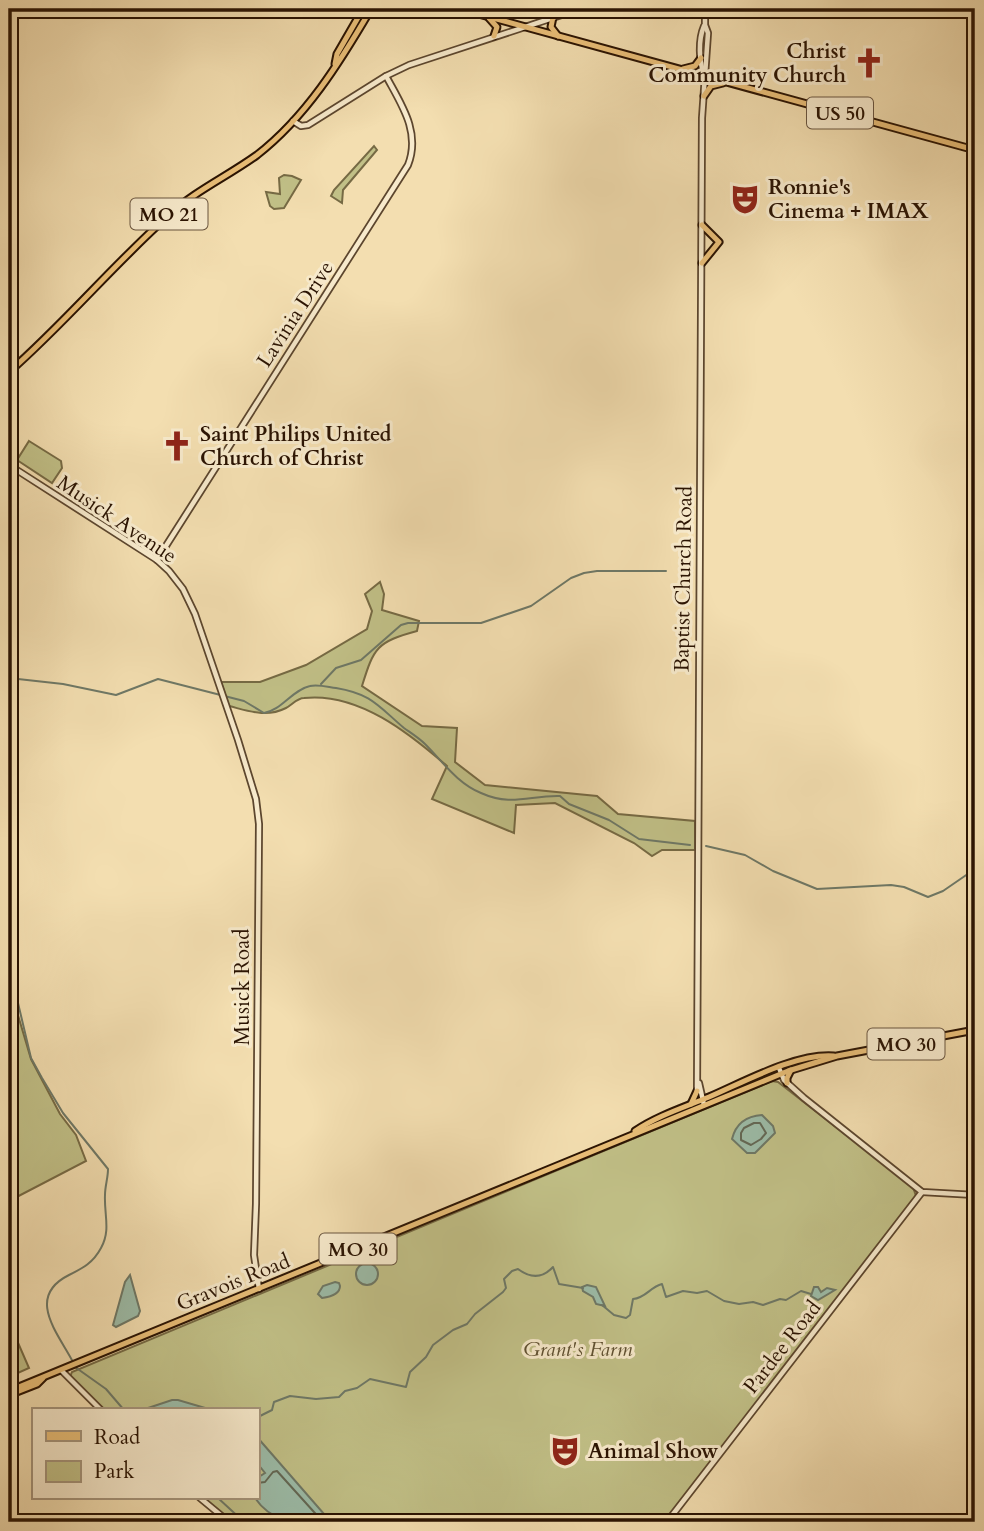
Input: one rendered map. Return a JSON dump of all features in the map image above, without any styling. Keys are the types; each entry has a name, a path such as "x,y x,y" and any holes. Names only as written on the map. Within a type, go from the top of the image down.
{"main road":[{"name":"MO 21","path":"335,64 337,54 363,9"},
{"name":"MO 21","path":"9,372 175,209 256,155 293,121 343,56 371,9"},
{"name":"US 50","path":"441,9 461,10 523,26 975,150"},
{"path":"553,17 551,27 558,36"},
{"path":"489,18 497,27 494,36"},
{"path":"680,69 695,66 701,58"},
{"path":"704,96 712,85 726,82"},
{"path":"702,225 719,242 702,263"},
{"name":"Gravois Road","path":"9,1393 35,1379 62,1371 778,1071 837,1056 975,1030"},
{"name":"Gravois Road","path":"629,1135 690,1105 702,1103 712,1095 817,1057 837,1056"},
{"path":"787,1083 786,1078 791,1069"},
{"path":"690,1105 698,1090 712,1095"}],"street":[{"path":"293,121 301,126 307,125 386,76 409,65 580,9"},
{"name":"Baptist Church Road","path":"704,76 708,66 705,9"},
{"name":"Baptist Church Road","path":"702,1103 698,1090 697,699 704,96 701,33 705,25"},
{"name":"Lavinia Drive","path":"156,560 408,165 413,149 412,130 386,76"},
{"name":"Musick Avenue","path":"9,465 156,560 173,576 189,600 221,691"},
{"name":"Musick Road","path":"221,691 254,790 259,817 254,1255 259,1289"},
{"path":"778,1071 804,1098 922,1192 975,1195"},
{"path":"778,1071 785,1086 804,1098"},
{"name":"Pardee Road","path":"667,1522 922,1192"},
{"path":"62,1371 99,1408"},
{"path":"202,1500 229,1522"}],"green space":[{"path":"374,146 377,150 343,190 342,203 331,196 334,190"},
{"path":"284,175 301,180 284,208 274,209 270,206 266,192 280,194 279,178"},
{"path":"29,441 61,461 62,468 52,483 17,460"},
{"path":"380,582 384,594 382,610 419,621 417,631 393,639 379,648 370,662 362,686 422,726 457,728 455,762 485,785 597,796 618,814 695,821 695,850 662,850 652,856 634,843 555,803 516,805 514,833 432,799 447,766 382,717 344,701 301,698 286,708 271,713 229,706 221,682 260,682 306,665 367,629 372,611 365,594"},
{"path":"9,985 31,1059 60,1114 76,1135 86,1161 9,1201"},
{"name":"Grant's Farm","path":"772,1081 778,1082 913,1187 916,1196 665,1522 231,1522 205,1500 259,1500 259,1408 103,1408 70,1377 72,1372"},
{"path":"9,1322 29,1368 9,1377"}],"water":[{"path":"762,1115 773,1126 775,1133 755,1153 747,1153 732,1139 734,1133 743,1121"},
{"path":"367,1263 375,1266 378,1274 375,1282 367,1285 359,1282 356,1274 359,1266"},
{"path":"130,1275 140,1311 138,1316 116,1327 113,1325 125,1282"},
{"path":"335,1282 340,1286 336,1293 322,1298 318,1294 323,1286"},
{"path":"582,1287 596,1287 605,1306 596,1304 593,1297 583,1291"},
{"path":"814,1287 818,1287 821,1292 827,1288 835,1290 818,1300 811,1296"},
{"path":"178,1400 205,1408 148,1408"},
{"path":"259,1439 331,1522 288,1520 271,1514 257,1500 259,1500 259,1477 265,1473 259,1466"}],"waterway":[{"path":"321,684 336,668 361,660 401,625 481,623 531,606 571,578 584,573 666,571"},
{"path":"9,678 63,684 116,695 158,679 244,701 264,713 310,686 348,691 374,702 423,742 457,778 472,789 492,797 512,800 560,796 569,804 609,820 639,839 690,845"},
{"path":"706,846 745,855 773,871 817,889 891,885 904,887 928,897 943,891 975,869"},
{"path":"9,986 18,1003 31,1058 63,1113 108,1169 104,1241 91,1261 56,1284 49,1294 47,1305 54,1328 73,1362"},
{"path":"260,1416 272,1410 274,1402 290,1396 316,1399 339,1397 345,1391 357,1388 370,1379 406,1387 410,1372 426,1357 433,1345 453,1330 467,1324 475,1314 503,1292 506,1288 504,1279 512,1271 518,1269 536,1276 545,1274 553,1267 559,1284 583,1288"},
{"path":"602,1305 614,1315 626,1318 630,1315 633,1299 662,1284 666,1297 683,1291 707,1291 724,1301 739,1304 753,1302 763,1305 780,1299 786,1300 801,1291 811,1294"},
{"path":"75,1367 106,1389 122,1408"},
{"path":"220,1500 244,1522"}],"place":[{"name":"Christ Community Church","path":"869,63"},
{"name":"Ronnie's Cinema + IMAX","path":"745,199"},
{"name":"Saint Philips United Church of Christ","path":"177,446"},
{"name":"Animal Show","path":"565,1451"}]}
